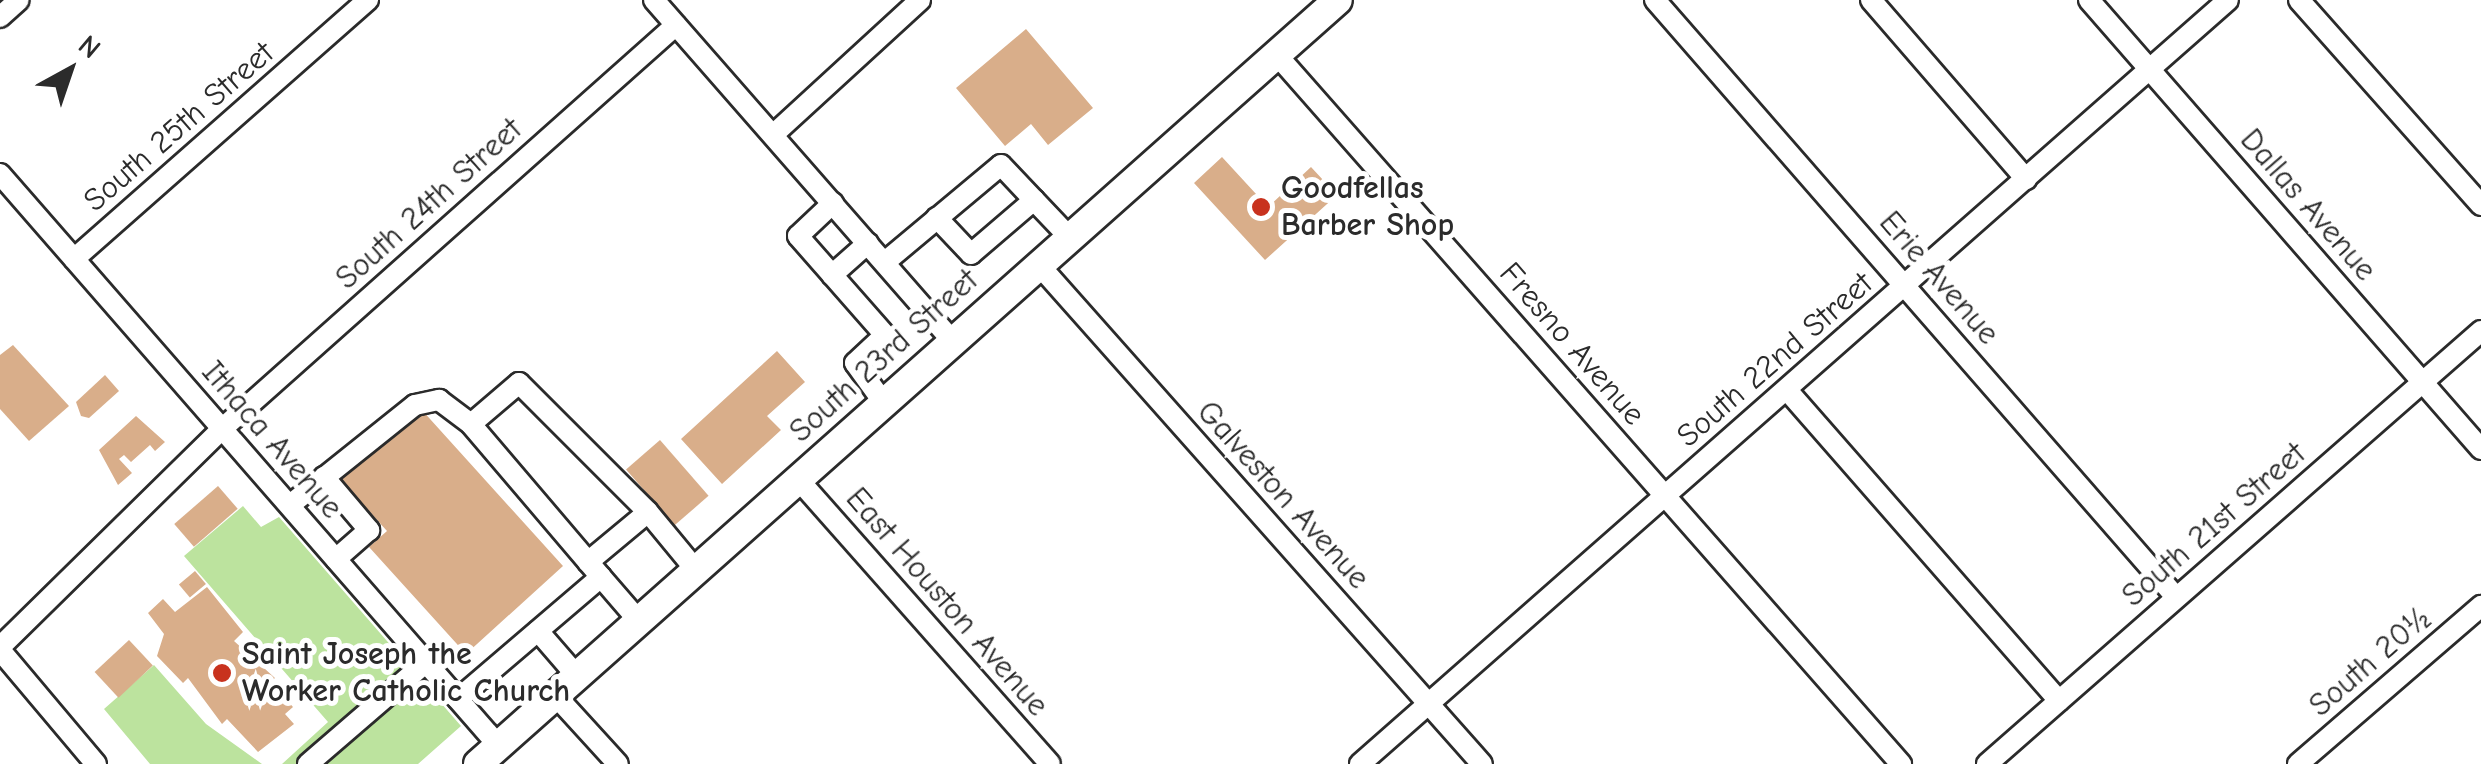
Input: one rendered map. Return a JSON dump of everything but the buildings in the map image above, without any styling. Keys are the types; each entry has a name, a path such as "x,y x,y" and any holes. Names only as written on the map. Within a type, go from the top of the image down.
{"main road":[{"name":"South 23rd Street","path":"488,755 1338,0"}],"street":[{"path":"0,17 20,0"},
{"name":"South 25th Street","path":"74,259 368,0"},
{"path":"654,0 953,341"},
{"path":"774,134 920,0"},
{"name":"Erie Avenue","path":"1655,0 2176,597"},
{"name":"Dallas Avenue","path":"2089,0 2481,450"},
{"name":"South 22nd Street","path":"1360,764 2228,0"},
{"path":"2299,0 2481,205"},
{"path":"1875,2 2026,179"},
{"name":"South 24th Street","path":"0,648 223,428 676,25"},
{"name":"Fresno Avenue","path":"1276,54 1901,764"},
{"path":"884,262 1001,165 1070,238"},
{"name":"Ithaca Avenue","path":"0,174 458,699 488,755"},
{"path":"937,218 971,254 1034,200"},
{"path":"833,202 798,236 885,336 855,363 884,403"},
{"path":"832,275 868,243"},
{"name":"Galveston Avenue","path":"1040,265 1482,764"},
{"name":"South 21st Street","path":"1986,764 2481,331"},
{"path":"470,424 519,383 648,512 696,570"},
{"path":"1787,390 2059,701"},
{"path":"290,505 415,405 439,400 470,424 639,621"},
{"path":"324,477 369,530 336,559"},
{"name":"East Houston Avenue","path":"798,479 1050,764"},
{"path":"458,699 538,630 648,512"},
{"name":"South 20½","path":"2298,764 2481,606"},
{"path":"538,630 577,676"},
{"path":"0,648 96,764"},
{"path":"308,764 426,662"},
{"path":"555,695 618,764"}],"green space":[{"path":"243,506 261,527 279,517 461,726 418,764 282,764 328,722 184,556"},
{"path":"154,665 206,724 262,764 150,764 104,709"}],"place":[{"name":"Goodfellas Barber Shop","path":"1261,207"},
{"name":"Saint Joseph the Worker Catholic Church","path":"222,673"}]}
